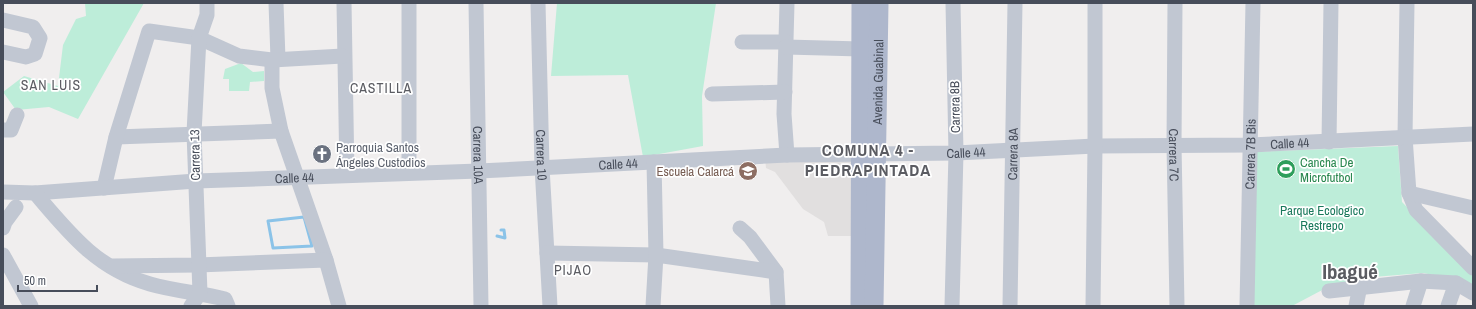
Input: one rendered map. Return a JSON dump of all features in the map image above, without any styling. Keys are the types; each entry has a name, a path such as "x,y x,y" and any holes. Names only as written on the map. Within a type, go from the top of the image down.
{"main road":[{"name":"Avenida Guabinal","path":"861,3 861,48 869,155 874,306"},
{"name":"Avenida Guabinal","path":"860,306 879,3"}],"street":[{"name":"Carrera 13","path":"200,293 194,133 199,38 207,15 207,3"},
{"path":"276,3 275,60 272,88 282,131 326,260 339,306"},
{"path":"344,3 343,56 347,175"},
{"path":"409,3 409,173"},
{"name":"Carrera 10A","path":"476,3 481,306"},
{"name":"Carrera 10","path":"538,3 542,167 550,306"},
{"path":"787,3 785,92 787,155"},
{"name":"Carrera 8B","path":"952,306 956,153 953,3"},
{"name":"Carrera 8A","path":"1010,306 1014,150 1015,3"},
{"path":"1092,306 1096,146 1095,3"},
{"name":"Carrera 7C","path":"1175,3 1174,145 1177,306"},
{"name":"Carrera 7B Bis","path":"1247,306 1253,3"},
{"path":"1329,142 1331,3"},
{"path":"1407,3 1405,137 1409,193 1416,210 1473,268"},
{"path":"3,20 33,27 40,38 36,54 26,57 3,52"},
{"path":"104,188 116,137 149,31 199,38 239,56 275,60 343,56"},
{"path":"742,42 861,48"},
{"path":"712,94 785,92"},
{"path":"3,130 11,130 17,115"},
{"path":"116,137 282,131"},
{"name":"Calle 44","path":"3,192 35,193 196,181 479,171 787,155 956,153 1096,146 1250,145 1473,134"},
{"path":"653,306 660,161"},
{"path":"35,193 76,241 107,266 150,284 225,299 228,306"},
{"path":"1409,193 1473,208"},
{"path":"3,228 5,222 16,207"},
{"path":"740,228 750,237 776,272 778,306"},
{"path":"547,253 656,255 776,272"},
{"path":"3,255 31,306"},
{"path":"107,266 198,265 326,260"},
{"path":"1413,306 1421,281"},
{"path":"1329,290 1421,281 1456,283 1473,293"},
{"path":"1448,306 1456,283"},
{"path":"1356,306 1360,286"},
{"path":"191,306 200,293"}],"shaded area":[{"path":"854,157 853,236 828,236 824,222 803,209 775,172 766,168 765,158"}],"green space":[{"path":"85,3 144,3 78,119 49,107 16,110 3,92 24,76 58,86 63,45 76,19 86,16"},
{"path":"557,3 716,3 702,96 703,146 643,157 628,75 551,76"},
{"path":"241,63 253,72 264,71 264,81 250,82 249,91 229,91 229,79 223,79 225,69"},
{"name":"Parque Ecologico Restrepo","path":"1398,146 1402,202 1473,274 1473,289 1455,279 1423,273 1361,278 1326,288 1292,306 1251,306 1252,152"}],"waterway":[{"path":"304,217 312,246 273,248 268,221 304,217"},
{"path":"497,236 505,238 504,230 501,230"}],"place":[{"name":"Parroquia Santos Ángeles Custodios","path":"322,154"},
{"name":"Cancha De Microfutbol","path":"1286,169"},
{"name":"Escuela Calarcá","path":"748,171"}],"district":[{"name":"SAN LUIS","path":"51,85"},
{"name":"CASTILLA","path":"381,88"},
{"name":"COMUNA 4 - PIEDRAPINTADA","path":"868,159"},
{"name":"PIJAO","path":"573,270"},
{"name":"Ibagué","path":"1350,271"}]}
